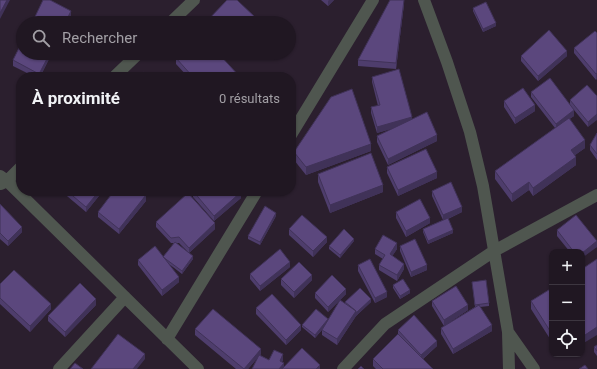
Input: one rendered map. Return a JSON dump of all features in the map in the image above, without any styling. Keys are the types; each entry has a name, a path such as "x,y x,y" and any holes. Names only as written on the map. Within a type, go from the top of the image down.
{"street":[{"path":"177,16 194,0"},
{"path":"296,127 374,0"},
{"path":"424,0 447,62 470,132 483,186 508,332 509,369"},
{"path":"119,72 132,60"},
{"path":"16,170 2,180 16,193"},
{"path":"343,369 385,324 494,251 597,195"},
{"path":"19,196 198,369"},
{"path":"167,339 254,196"},
{"path":"59,369 125,297"},
{"path":"508,332 534,369"}],"building":[{"path":"0,0 7,0 0,13"},
{"path":"43,0 50,0 71,11 68,16 35,16"},
{"path":"227,0 237,0 254,16 212,16"},
{"path":"390,0 404,0 396,63 358,60"},
{"path":"486,2 496,23 483,29 473,8"},
{"path":"549,30 567,51 538,76 521,56"},
{"path":"595,31 597,33 596,74 574,48"},
{"path":"16,54 16,60 46,60 40,72 35,72 13,60"},
{"path":"178,60 224,60 235,72 189,72"},
{"path":"399,69 412,117 377,127 371,107 380,105 372,77"},
{"path":"550,78 574,110 556,124 531,92"},
{"path":"587,85 597,96 597,114 588,122 570,100"},
{"path":"523,88 535,105 515,118 504,101"},
{"path":"352,89 371,144 306,167 296,154 296,149 331,97"},
{"path":"427,112 437,135 388,159 377,136"},
{"path":"569,118 585,140 571,150 576,157 533,188 529,182 512,194 495,171"},
{"path":"597,133 597,154 590,145"},
{"path":"426,149 437,172 398,190 387,167"},
{"path":"371,153 383,185 330,205 318,174"},
{"path":"451,182 462,207 443,215 432,191"},
{"path":"73,196 95,196 86,207"},
{"path":"110,196 145,196 119,229 98,212"},
{"path":"185,196 191,196 215,223 189,248 179,237 171,238 156,222"},
{"path":"197,196 236,196 214,216"},
{"path":"420,199 430,218 406,231 396,212"},
{"path":"0,204 22,227 8,241 0,233"},
{"path":"265,206 276,213 260,242 248,236"},
{"path":"302,215 327,237 313,251 289,229"},
{"path":"576,215 597,241 585,251 585,249 572,249 557,230"},
{"path":"448,218 453,230 428,241 423,229"},
{"path":"344,229 354,239 340,255 329,246"},
{"path":"383,235 397,243 390,254 404,264 397,275 379,265 385,255 375,249"},
{"path":"415,239 427,265 411,272 400,246"},
{"path":"175,242 193,256 182,271 163,257"},
{"path":"155,246 179,277 162,290 138,260"},
{"path":"280,249 290,262 260,286 250,274"},
{"path":"370,259 387,292 375,298 358,265"},
{"path":"597,259 597,327 585,335 585,285 585,267"},
{"path":"299,262 312,275 294,292 281,279"},
{"path":"14,270 51,304 30,326 0,298 0,284"},
{"path":"332,275 346,289 328,307 315,293"},
{"path":"403,279 410,290 400,296 393,285"},
{"path":"486,280 489,303 475,305 472,282"},
{"path":"80,283 96,299 65,332 48,316"},
{"path":"456,286 468,305 444,320 432,301"},
{"path":"360,288 371,299 356,313 356,311 345,302"},
{"path":"549,290 549,329 531,301"},
{"path":"272,294 301,325 286,340 256,308"},
{"path":"340,300 356,311 337,339 322,330"},
{"path":"479,305 492,325 453,349 441,328"},
{"path":"213,309 261,349 244,369 195,329"},
{"path":"316,309 328,319 315,335 302,325"},
{"path":"414,315 437,341 421,355 398,330"},
{"path":"118,334 145,354 133,369 91,369"},
{"path":"398,334 433,369 383,369 373,359"},
{"path":"302,348 320,365 316,369 282,369"},
{"path":"274,350 283,354 280,361 284,363 279,369 252,369 259,355 269,360"},
{"path":"75,363 83,369 70,369"},
{"path":"585,365 588,369 579,369"}]}
